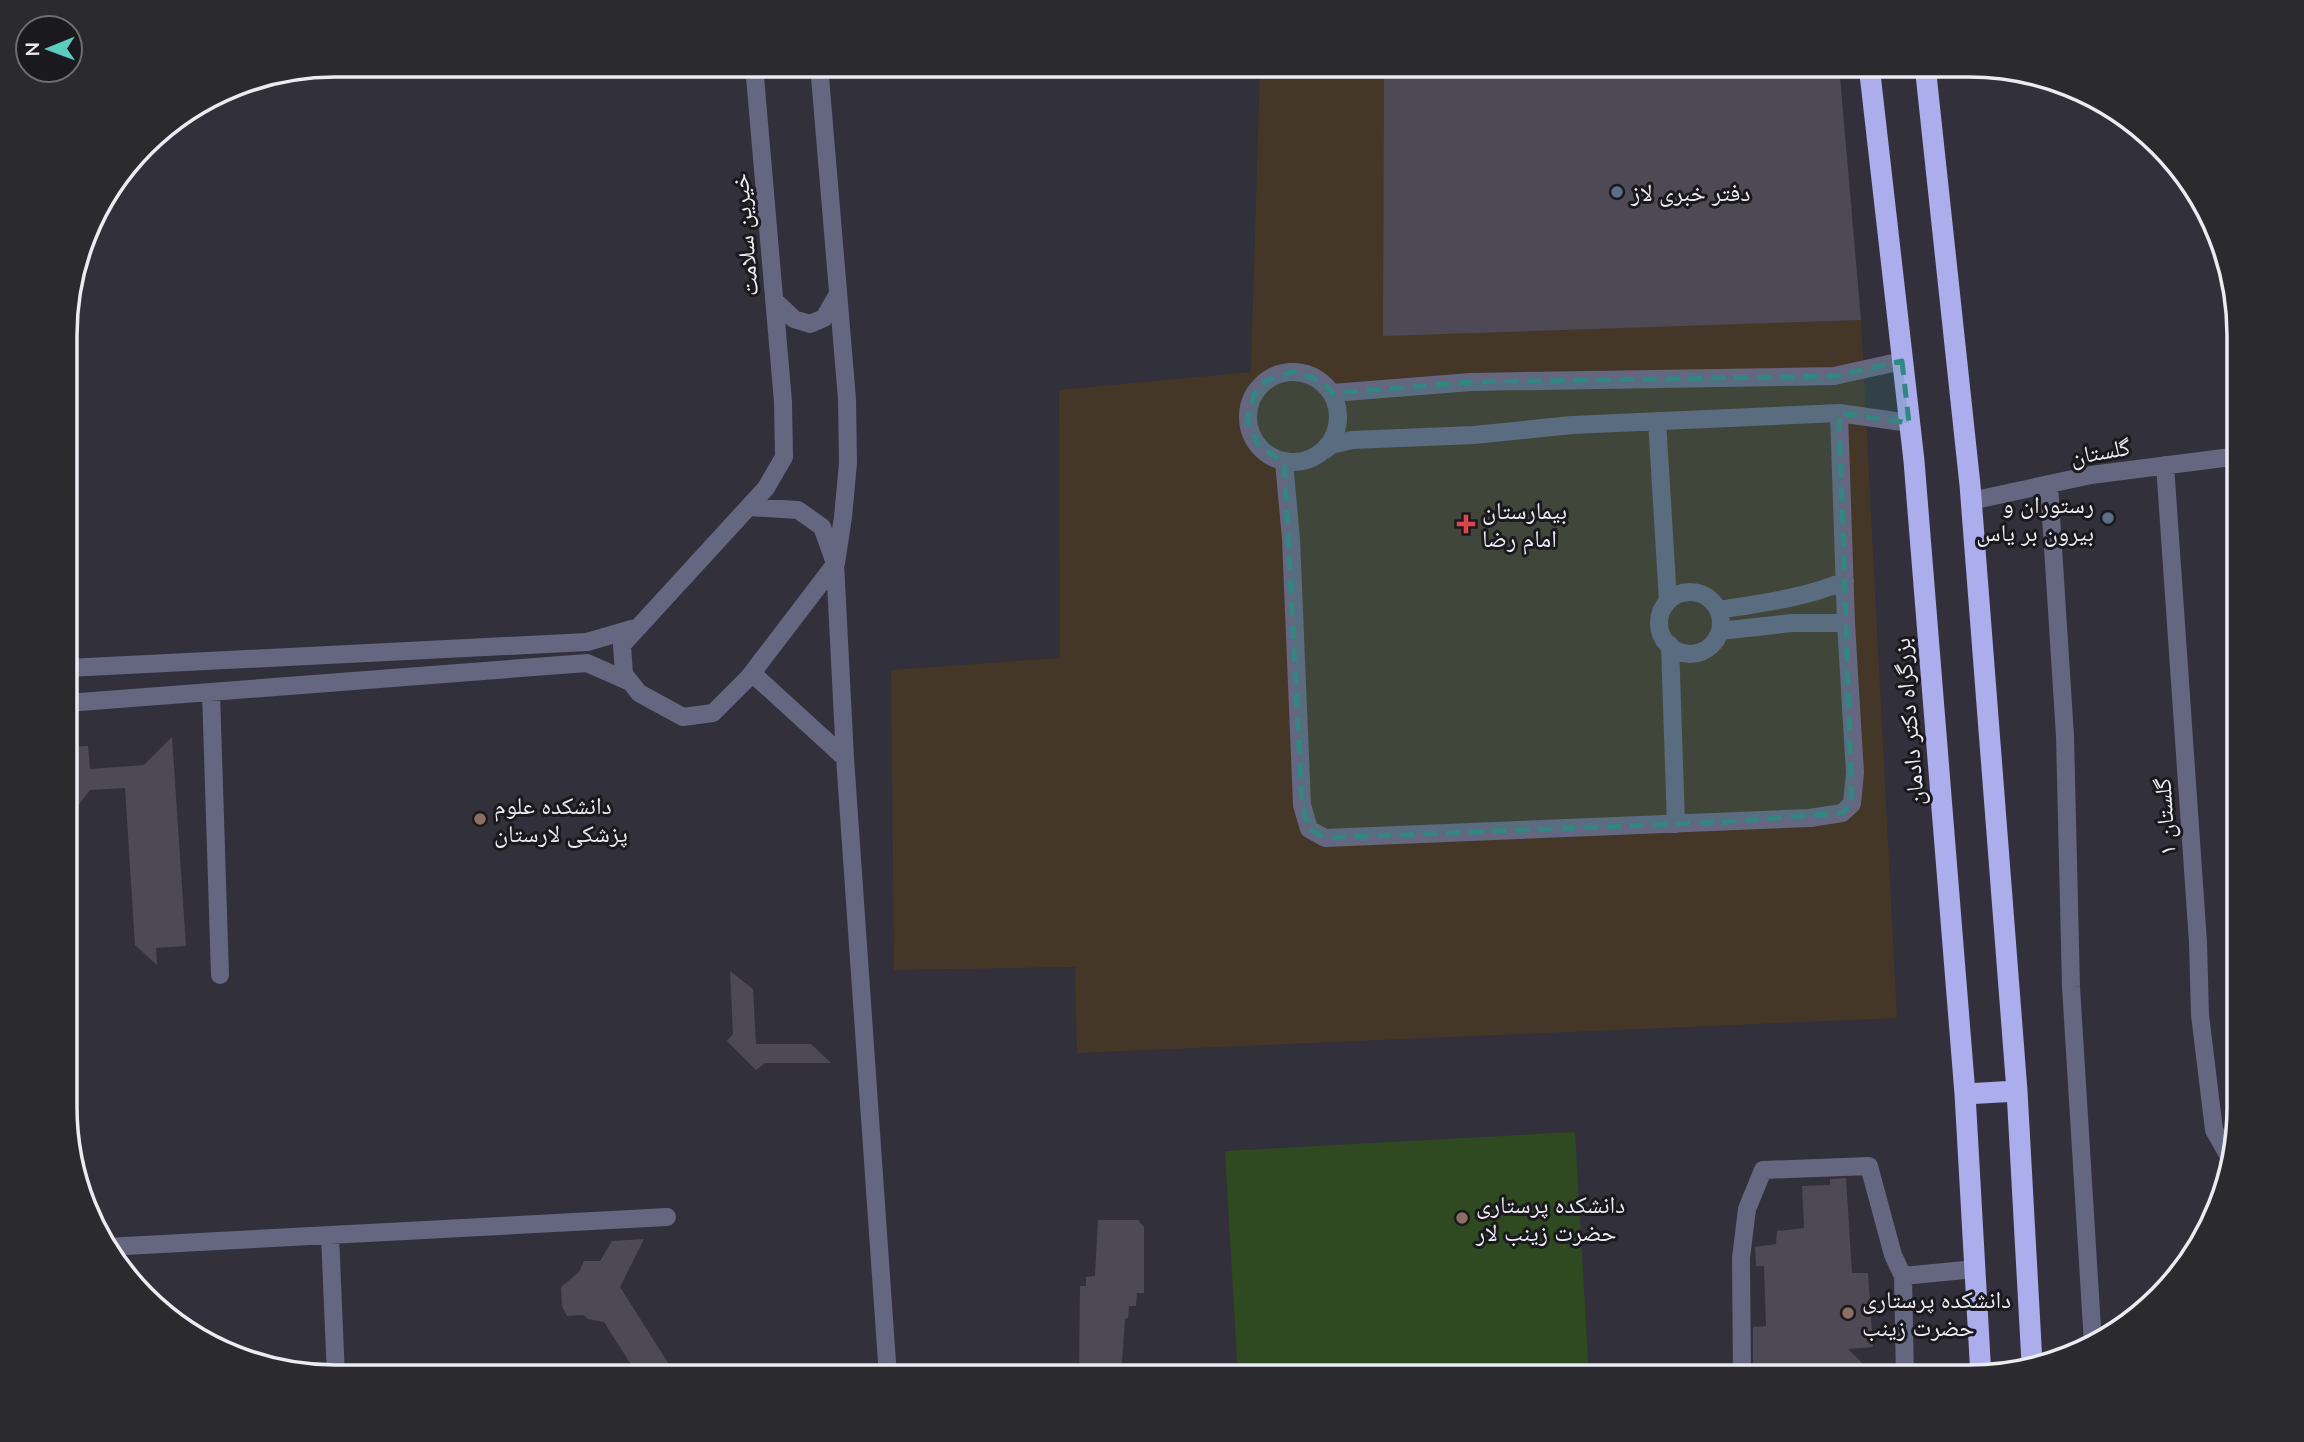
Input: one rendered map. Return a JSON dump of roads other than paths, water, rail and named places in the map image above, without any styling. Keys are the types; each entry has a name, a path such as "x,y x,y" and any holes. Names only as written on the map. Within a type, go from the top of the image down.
{"highway":[{"name":"بزرگراه دکتر دادمان","path":"1870,77 1909,423 1965,1094 1980,1364"},
{"path":"1926,77 1971,501 2017,1091 2032,1357"},
{"path":"1965,1094 2017,1091"}],"street":[{"name":"خیرین سلامت","path":"630,681 624,674 622,645 750,507 766,488 784,457 783,402 755,77"},
{"path":"819,77 847,399 848,464 835,563 845,758 887,1365"},
{"path":"774,300 794,319 810,324 824,318 838,294"},
{"path":"1332,393 1471,382 1834,376 1902,361"},
{"path":"1325,450 1334,438 1338,407 1332,393 1315,377 1294,371 1272,377 1255,392 1249,405 1247,420 1251,434 1264,452 1284,462 1312,458 1325,450 1331,445 1352,440 1474,435 1572,425 1839,413 1909,423"},
{"path":"1284,462 1291,539 1302,805 1308,829 1325,838 1810,818 1842,813 1852,804 1855,773 1846,623 1839,413"},
{"path":"1657,421 1668,601"},
{"name":"گلستان","path":"1971,501 2091,475 2227,457"},
{"name":"گلستان ۱","path":"2165,465 2198,942 2200,1015 2214,1130 2224,1147"},
{"path":"2049,485 2065,736 2071,987 2093,1333"},
{"path":"750,507 798,510 822,527 835,563"},
{"path":"77,703 587,663 630,681 639,693 683,718 713,713 752,673 835,563"},
{"path":"1718,610 1822,591 1845,581"},
{"path":"1670,646 1689,654 1708,648 1716,640 1721,620 1718,610 1705,596 1696,592 1676,595 1663,609 1660,628 1670,646 1676,824"},
{"path":"1720,631 1792,623 1846,623"},
{"path":"77,668 587,642 639,626"},
{"path":"752,673 845,758"},
{"path":"211,692 220,975"},
{"path":"1742,1365 1741,1258 1747,1209 1763,1170 1869,1166 1893,1255 1903,1276 1905,1365"},
{"path":"118,1246 667,1217"},
{"path":"330,1235 335,1365"},
{"path":"1903,1276 1975,1269"}],"place":[{"name":"دفتر خبری لاز","path":"1617,192"},
{"name":"رستوران و بیرون بر یاس","path":"2108,518"},
{"name":"بیمارستان امام رضا","path":"1466,524"},
{"name":"دانشکده علوم پزشکی لارستان","path":"480,819"},
{"name":"دانشکده پرستاری حضرت زینب لار","path":"1462,1218"},
{"name":"دانشکده پرستاری حضرت زینب","path":"1848,1313"}]}
